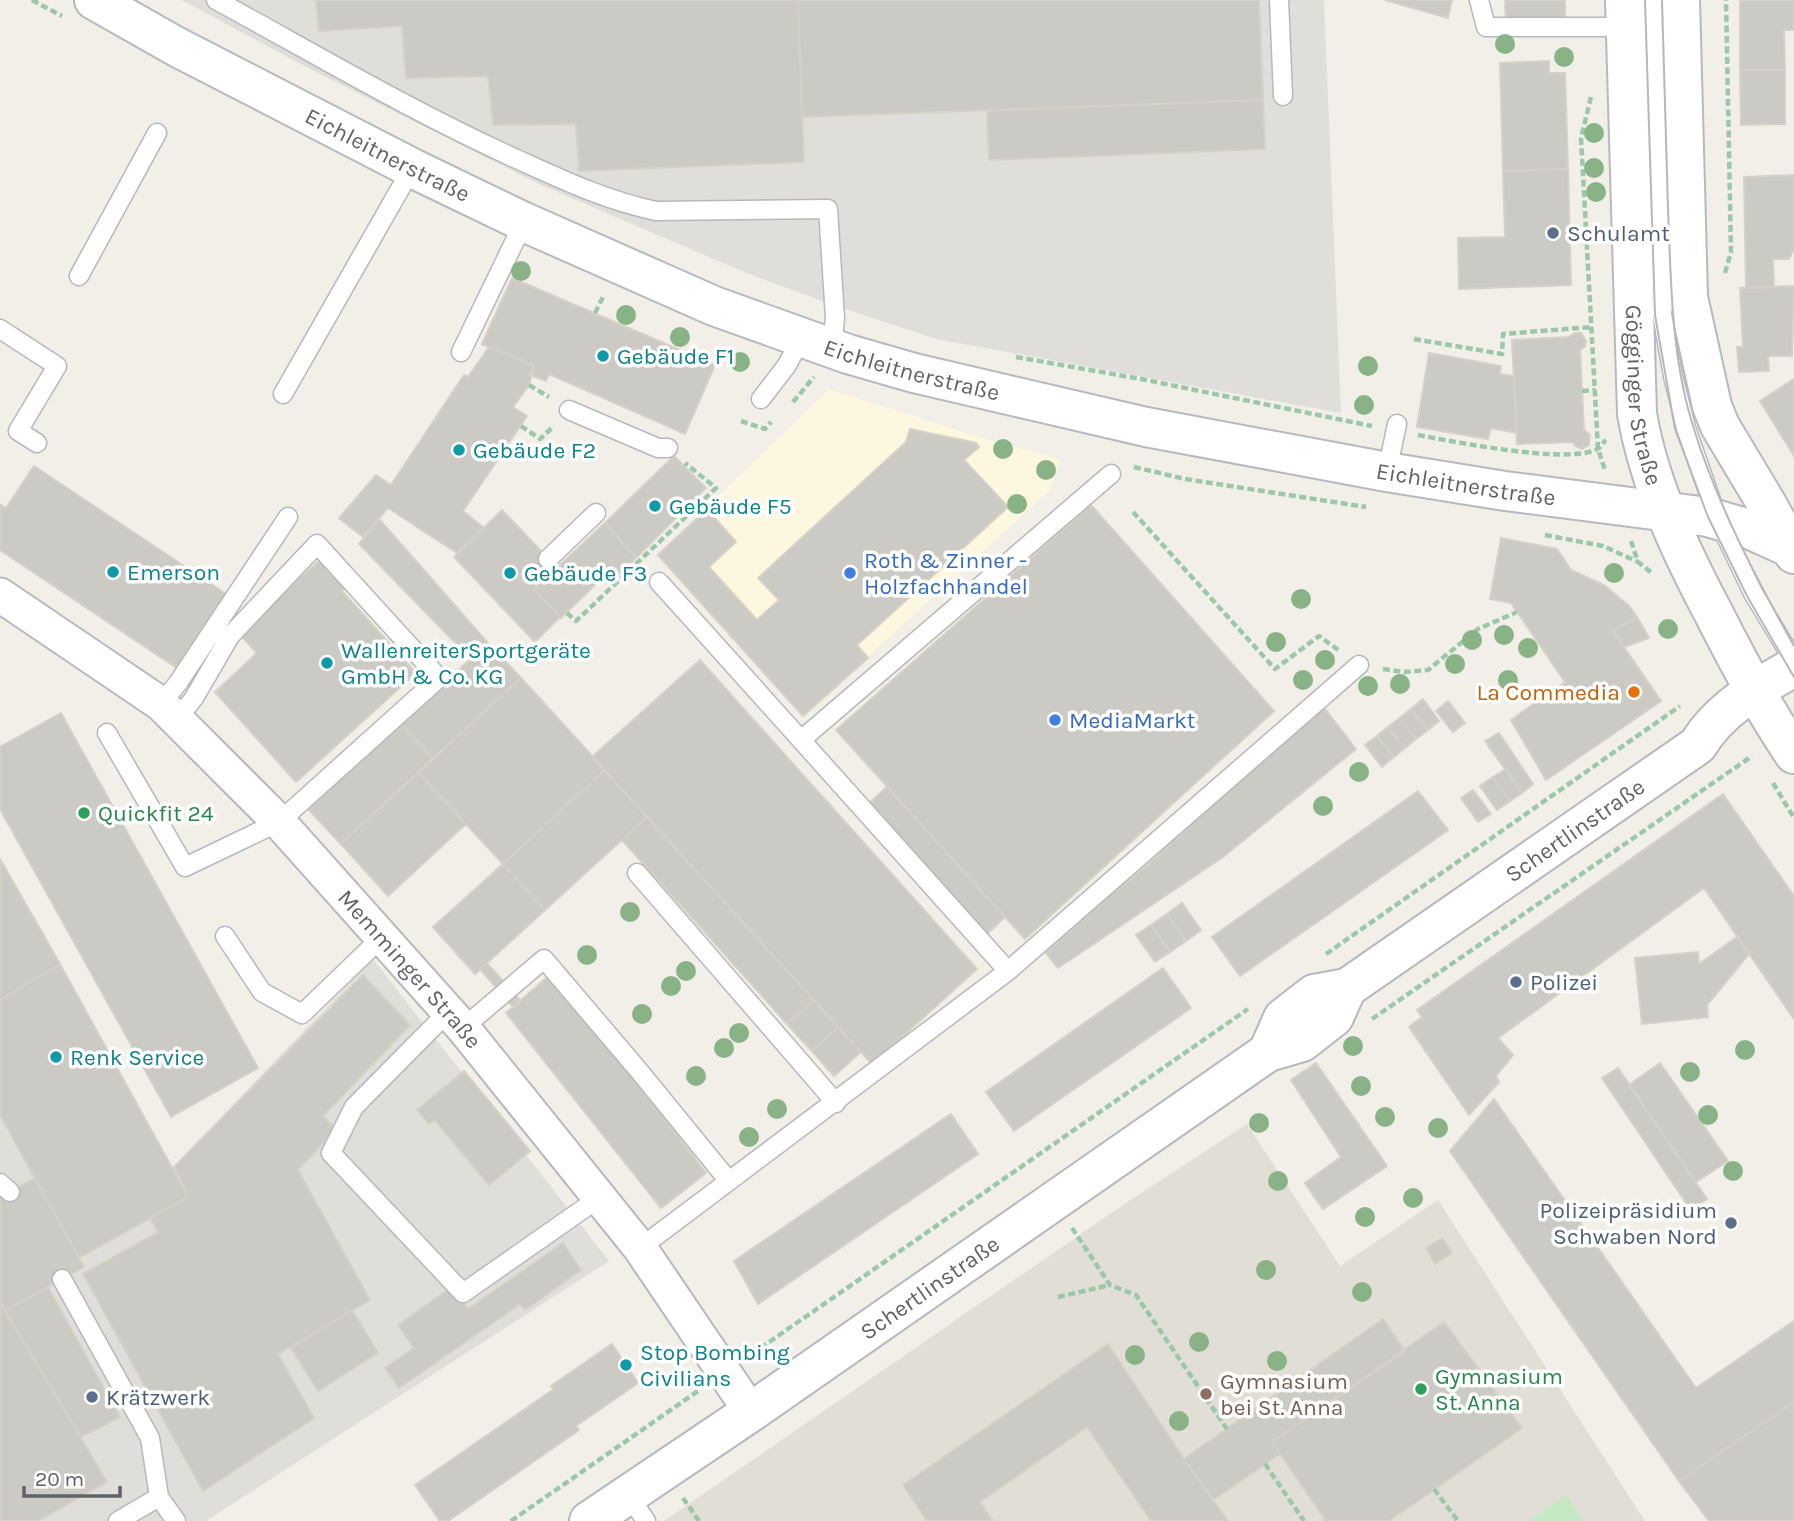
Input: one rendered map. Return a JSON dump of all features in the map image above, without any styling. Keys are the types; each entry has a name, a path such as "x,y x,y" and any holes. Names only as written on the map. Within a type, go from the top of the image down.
{"main road":[{"name":"Eichleitnerstraße","path":"94,0 177,47 412,169 714,306 817,343 914,373 1146,426 1387,472 1718,520 1749,529 1792,551"},
{"path":"1680,0 1688,297 1712,406 1720,426 1792,551"},
{"name":"Gögginger Straße","path":"1625,14 1637,414 1640,432 1666,512 1691,570 1754,691 1782,766"},
{"name":"Schertlinstraße","path":"589,1521 637,1508 751,1412 1268,1052 1283,1018 1314,994 1347,988 1698,746 1707,731 1727,710 1794,667"}],"street":[{"name":"Memminger Straße","path":"0,595 170,711 279,822 456,1020 640,1248 751,1412"}],"lane":[{"path":"216,0 452,129 579,187 631,206 656,211 828,209 835,318 817,343 787,365 761,399"},
{"path":"1279,0 1283,96"},
{"path":"1479,0 1486,27 1625,14"},
{"path":"1653,0 1662,314 1673,376 1686,428 1718,520 1753,593 1794,662"},
{"path":"79,276 157,133"},
{"path":"283,394 412,169"},
{"path":"461,352 524,222"},
{"path":"0,329 57,366 18,430 37,443"},
{"path":"569,410 658,448 667,448"},
{"path":"1387,472 1396,427"},
{"path":"801,740 1111,474"},
{"path":"548,559 596,513"},
{"path":"170,711 178,683 288,517"},
{"path":"107,733 185,867 279,822 439,678 317,544 230,636 194,698 170,711"},
{"path":"659,582 1008,971"},
{"path":"640,1248 1008,971 1359,665"},
{"path":"637,873 835,1103"},
{"path":"225,936 262,992 302,1014 381,937"},
{"path":"599,1198 463,1293 331,1153 354,1107 456,1020 544,959 728,1180"},
{"path":"62,1279 150,1438 159,1497 176,1521"},
{"path":"118,1521 159,1497"}],"path":[{"path":"1724,275 1731,252 1726,0"},
{"name":"Gögginger Straße","path":"1591,93 1581,138 1598,449 1618,505"},
{"path":"595,313 606,291"},
{"path":"1414,339 1502,354 1503,334 1592,327"},
{"name":"Eichleitnerstraße","path":"1007,356 1396,427 1522,453 1579,454 1598,449"},
{"path":"528,385 536,389"},
{"path":"1582,391 1595,390"},
{"path":"520,426 540,439 569,410"},
{"path":"567,613 576,621 716,488 667,448"},
{"path":"1133,512 1275,669 1319,636 1359,665 1404,672 1428,670 1478,629 1517,611"},
{"path":"1316,961 1690,699"},
{"path":"1782,766 1794,818"},
{"path":"511,1521 1249,1009"},
{"path":"1069,1224 1110,1285"},
{"path":"1058,1297 1110,1285 1136,1295 1227,1429"},
{"path":"1265,1464 1304,1521"},
{"path":"1434,1489 1458,1521"},
{"path":"681,1494 699,1521"}],"shaded area":[{"path":"182,0 1324,0 1341,413 936,339 833,305 749,274 541,185 310,69"},
{"path":"829,389 982,438 1060,459 1050,490 803,716 658,555"},
{"path":"0,859 173,1167 373,959 609,1261 206,1521 0,1521"},
{"name":"Gymnasium bei St. Anna","path":"1247,1124 1340,1266 1438,1200 1645,1521 664,1521 1126,1203"}],"green space":[{"path":"1566,1495 1584,1521 1529,1521"}],"building":[{"path":"316,0 798,0 804,162 579,171 576,124 493,125 488,76 406,78 402,26 319,31"},
{"path":"798,0 1259,0 1263,100 802,117"},
{"path":"1385,0 1452,0 1448,18"},
{"path":"1505,0 1565,0 1565,18 1506,20"},
{"path":"1740,0 1794,0 1794,30 1784,30 1785,70 1740,70"},
{"path":"1549,61 1549,73 1565,73 1568,169 1503,171 1500,63"},
{"path":"1740,70 1785,70 1785,124 1741,125"},
{"path":"1263,100 1265,149 989,160 987,111"},
{"path":"1568,169 1571,285 1459,289 1458,238 1505,237 1503,171"},
{"path":"1794,175 1794,249 1789,259 1773,259 1774,287 1746,288 1744,177"},
{"name":"Gebäude F1","path":"512,278 715,365 685,434 549,374 546,381 530,375 534,365 482,344"},
{"path":"1794,286 1792,356 1768,356 1769,371 1739,372 1737,347 1743,347 1740,288"},
{"path":"1581,333 1586,341 1585,347 1580,350 1584,430 1590,435 1589,445 1582,449 1573,442 1517,444 1512,340 1569,337"},
{"name":"Gebäude F2","path":"489,347 534,365 529,385 513,407 527,416 463,511 484,528 457,553 388,508 363,537 339,518 376,475 391,485 464,375 468,377"},
{"path":"1429,353 1501,366 1500,374 1514,376 1517,433 1491,428 1488,439 1417,427"},
{"path":"1794,379 1794,456 1760,401"},
{"name":"Roth & Zinner - Holzfachhandel","path":"910,429 976,443 979,447 964,460 1008,507 857,645 868,658 803,716 658,555 707,509 736,542 709,567 757,620 779,600 758,578 906,442"},
{"name":"Gebäude F5","path":"674,456 706,488 636,558 605,523"},
{"name":"Emerson","path":"34,466 226,594 177,668 0,550 0,504 6,508"},
{"name":"MediaMarkt","path":"1091,505 1274,711 1025,939 836,730"},
{"name":"Gebäude F3","path":"502,510 557,568 534,589 560,617 535,642 454,557"},
{"path":"379,519 488,643 471,659 359,544"},
{"path":"605,523 636,558 616,577 610,570 561,618 534,589"},
{"path":"1501,538 1557,549 1571,570 1604,585 1629,606 1637,617 1613,631 1661,701 1546,780 1511,720 1565,682 1511,603 1490,599"},
{"name":"WallenreiterSportgeräte GmbH & Co. KG","path":"323,557 348,586 342,591 416,673 296,782 215,692 257,653 239,634"},
{"path":"1637,617 1649,638 1624,647 1613,631"},
{"path":"488,643 521,678 433,759 401,723"},
{"path":"700,660 977,969 872,1064 592,757"},
{"path":"521,678 605,770 503,864 418,772"},
{"path":"1423,699 1439,721 1428,730 1411,709"},
{"path":"1448,701 1465,723 1453,732 1436,711"},
{"path":"1322,705 1356,749 1223,857 1058,968 1046,953 1144,868"},
{"path":"1411,709 1428,730 1416,739 1400,718"},
{"path":"61,713 258,1068 171,1117 0,809 0,747"},
{"path":"1400,718 1416,739 1405,748 1388,727"},
{"path":"401,723 433,759 341,844 308,809"},
{"path":"1388,727 1405,748 1394,757 1377,736"},
{"path":"1499,733 1533,784 1522,793 1485,741"},
{"path":"1377,736 1394,757 1382,767 1365,745"},
{"path":"1506,769 1522,793 1510,801 1493,777"},
{"path":"605,770 647,817 545,910 503,864"},
{"path":"418,772 466,824 388,896 341,844"},
{"path":"1493,777 1510,801 1497,810 1480,786"},
{"path":"887,787 1005,917 986,935 868,804"},
{"path":"1473,790 1491,814 1478,822 1461,798"},
{"path":"1418,791 1448,830 1240,976 1212,937"},
{"name":"Polizei","path":"1723,794 1794,896 1794,1019 1704,888 1498,1038 1513,1055 1496,1076 1499,1082 1469,1115 1409,1027 1422,1017 1417,1010"},
{"path":"647,817 814,1000 787,1024 622,840"},
{"path":"0,859 60,964 0,1000"},
{"path":"503,864 545,910 475,974 433,927"},
{"path":"1182,903 1201,930 1186,941 1167,914"},
{"path":"1167,914 1186,941 1170,952 1151,925"},
{"path":"1151,925 1170,952 1155,962 1136,935"},
{"path":"1737,937 1749,954 1707,1005 1708,1017 1642,1024 1635,958 1698,952 1699,964"},
{"path":"487,963 521,1001 513,1007 480,969"},
{"name":"Renk Service","path":"60,964 188,1197 79,1258 0,1115 0,1000"},
{"path":"1163,968 1191,1008 1014,1131 986,1092"},
{"path":"552,973 706,1173 661,1208 506,1013"},
{"path":"363,975 410,1025 323,1116 336,1129 298,1170 370,1300 278,1354 314,1418 203,1491 83,1274 158,1232 150,1218 188,1197 174,1167"},
{"path":"814,1000 838,1027 812,1051 787,1024"},
{"path":"838,1027 861,1052 834,1076 812,1051"},
{"path":"1316,1063 1387,1166 1323,1209 1305,1183 1341,1157 1291,1080"},
{"path":"1660,1063 1728,1161 1696,1182 1629,1085"},
{"path":"1618,1068 1707,1199 1691,1210 1602,1078"},
{"path":"464,1071 530,1151 489,1185 435,1120 429,1124 417,1110"},
{"path":"1494,1099 1696,1388 1794,1321 1794,1402 1679,1481 1450,1151"},
{"path":"951,1114 978,1154 758,1304 734,1261"},
{"path":"35,1178 84,1267 5,1311 0,1302 0,1197"},
{"path":"1442,1238 1452,1253 1435,1264 1426,1248"},
{"path":"563,1243 581,1270 525,1310 520,1304 399,1388 385,1368 414,1348 398,1325 452,1287 468,1309"},
{"path":"48,1287 120,1417 81,1437 5,1311"},
{"path":"0,1302 107,1482 38,1521 0,1521"},
{"path":"352,1310 378,1353 318,1391 291,1348"},
{"path":"1383,1319 1405,1351 1272,1442 1280,1454 1213,1500 1184,1459"},
{"name":"Gymnasium St. Anna","path":"1444,1322 1522,1428 1389,1521 1326,1521 1272,1442"},
{"path":"612,1344 638,1383 576,1426 579,1430 448,1521 440,1521 415,1485 554,1389 551,1386"},
{"path":"1108,1344 1228,1521 1151,1521 1087,1427 980,1502 993,1521 927,1521 903,1485"},
{"path":"1794,1402 1794,1521 1709,1521 1679,1481"}],"tram line":[{"path":"1645,0 1655,315 1675,429 1708,517 1747,596 1794,677"},
{"path":"1662,0 1671,292 1676,347 1686,402 1714,486 1752,567 1794,646"}],"place":[{"name":"Schulamt","path":"1553,233"},
{"name":"Gebäude F1","path":"603,356"},
{"name":"Gebäude F2","path":"459,450"},
{"name":"Gebäude F5","path":"655,506"},
{"name":"Emerson","path":"113,572"},
{"name":"Gebäude F3","path":"510,573"},
{"name":"Roth & Zinner - Holzfachhandel","path":"850,573"},
{"name":"WallenreiterSportgeräte GmbH & Co. KG","path":"327,663"},
{"name":"La Commedia","path":"1634,692"},
{"name":"MediaMarkt","path":"1055,720"},
{"name":"Quickfit 24","path":"84,813"},
{"name":"Polizei","path":"1516,982"},
{"name":"Renk Service","path":"56,1057"},
{"name":"Polizeipräsidium Schwaben Nord","path":"1731,1223"},
{"name":"Stop Bombing Civilians","path":"626,1365"},
{"name":"Gymnasium St. Anna","path":"1421,1389"},
{"name":"Gymnasium bei St. Anna","path":"1206,1394"},
{"name":"Krätzwerk","path":"92,1397"}]}
